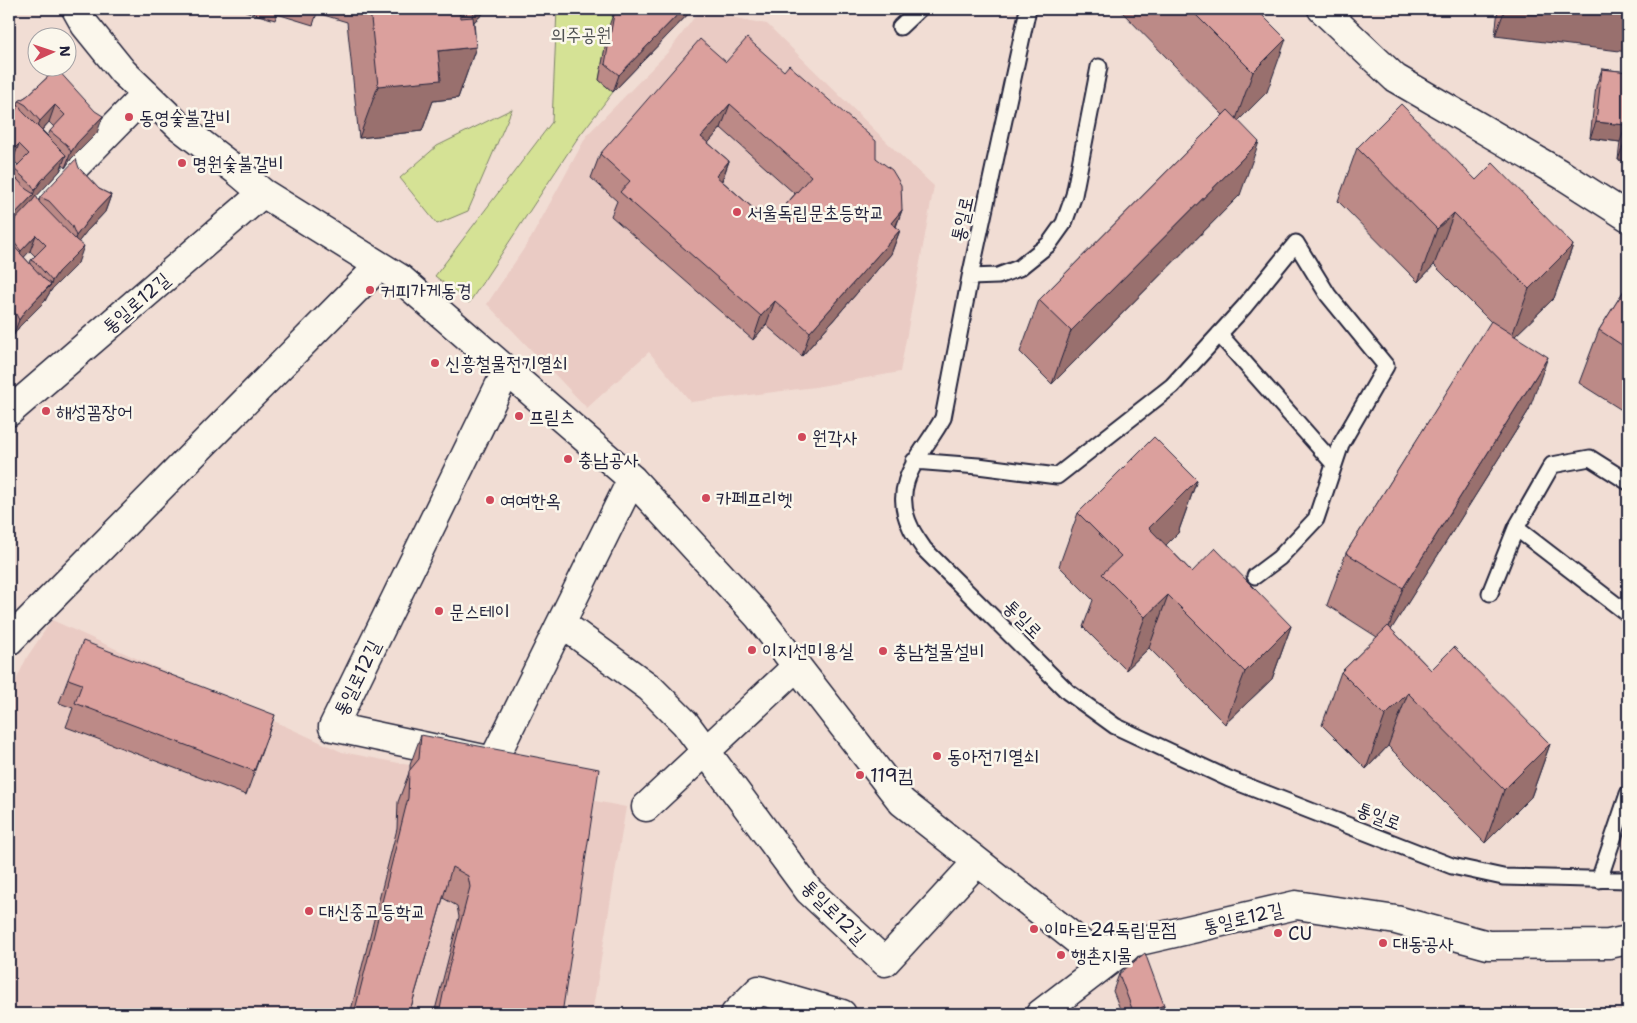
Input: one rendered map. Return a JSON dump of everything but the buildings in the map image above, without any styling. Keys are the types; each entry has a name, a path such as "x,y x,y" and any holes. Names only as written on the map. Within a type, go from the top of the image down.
{"street":[{"name":"통일로12길","path":"76,9 85,25 123,72 180,127 264,193 401,279 632,479 758,616 902,802 1092,952 1296,905 1396,920 1488,945 1609,944 1628,940"},
{"path":"1322,9 1395,78 1564,176 1628,217"},
{"path":"9,234 146,94"},
{"name":"통일로12길","path":"9,412 264,193"},
{"path":"9,642 379,266"},
{"name":"통일로12길","path":"507,370 333,727 493,761 632,479"},
{"name":"통일로12길","path":"561,623 650,688 686,724 809,892 885,962 977,862"},
{"path":"646,807 797,666"},
{"path":"1054,1010 1134,942"},
{"path":"735,1014 759,990 842,1014"}],"lane":[{"path":"900,27 919,9"},
{"name":"통일로","path":"1028,9 970,277 943,418 933,436 914,461 905,484 904,503 909,525 924,549 1068,692 1115,726 1229,779 1452,866 1503,877 1628,880"},
{"path":"970,277 998,276 1019,268 1049,244 1064,223 1074,195 1099,66"},
{"path":"914,461 978,466 1057,476 1172,386 1296,243 1328,295 1386,366 1341,444 1316,519 1279,558 1255,576"},
{"path":"1219,334 1334,464"},
{"path":"1490,593 1516,528 1552,465 1590,458 1628,482"},
{"path":"1516,528 1628,614"},
{"path":"1599,880 1628,794"}],"shaded area":[{"name":"서울독립문초등학교","path":"699,11 767,24 934,186 900,372 815,387 691,402 649,352 587,408 487,304 531,238 587,135 669,51"},
{"name":"대신중고등학교","path":"52,620 342,752 626,807 592,1014 9,1014 9,695 27,657"}],"green space":[{"name":"의주공원","path":"557,9 622,9 609,26 599,80 613,92 577,139 469,303 435,276 552,122"},
{"path":"512,109 468,211 437,224 400,178 437,146"}],"place":[{"name":"동영숯불갈비","path":"129,117"},
{"name":"명원숯불갈비","path":"182,163"},
{"name":"서울독립문초등학교","path":"737,212"},
{"name":"커피가게동경","path":"370,290"},
{"name":"신흥철물전기열쇠","path":"435,363"},
{"name":"해성꼼장어","path":"46,411"},
{"name":"프릳츠","path":"519,416"},
{"name":"원각사","path":"802,437"},
{"name":"충남공사","path":"568,459"},
{"name":"카페프리헷","path":"706,498"},
{"name":"여여한옥","path":"490,500"},
{"name":"문스테이","path":"439,611"},
{"name":"이지선미용실","path":"752,650"},
{"name":"충남철물설비","path":"883,651"},
{"name":"동아전기열쇠","path":"937,756"},
{"name":"119컴","path":"860,775"},
{"name":"대신중고등학교","path":"309,911"},
{"name":"이마트24독립문점","path":"1034,929"},
{"name":"CU","path":"1278,933"},
{"name":"대동공사","path":"1383,943"},
{"name":"행촌지물","path":"1061,955"}]}
